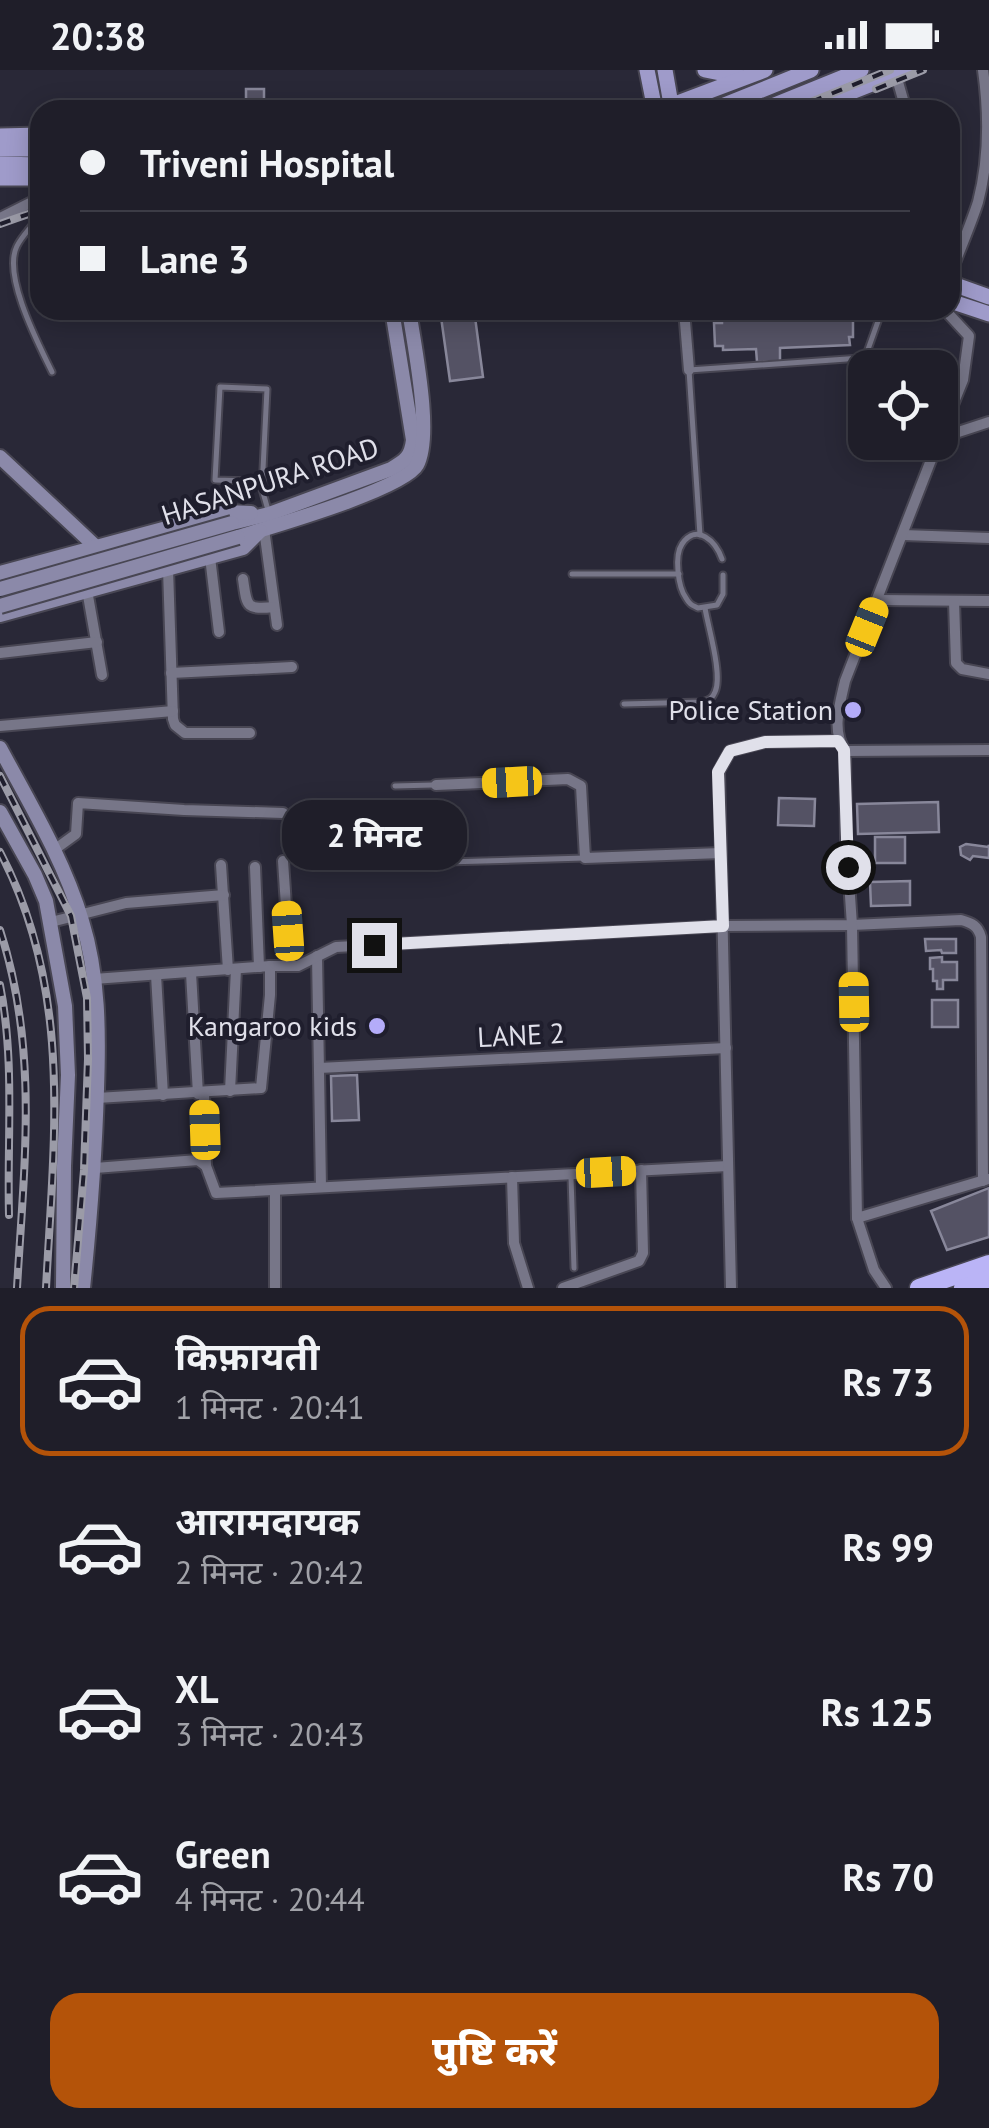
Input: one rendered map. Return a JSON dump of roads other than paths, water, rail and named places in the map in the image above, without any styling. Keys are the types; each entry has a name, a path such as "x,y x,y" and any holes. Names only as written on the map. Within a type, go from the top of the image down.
{"highway":[{"path":"918,1288 989,1264"},
{"path":"963,1288 989,1278"}],"main road":[{"path":"647,70 660,100"},
{"path":"664,70 664,100"},
{"path":"705,70 744,78"},
{"path":"687,100 764,70"},
{"path":"737,100 811,70"},
{"path":"787,100 861,70"},
{"path":"831,100 901,72"},
{"path":"0,136 30,135"},
{"path":"0,149 30,149"},
{"path":"0,164 30,165"},
{"path":"0,178 30,178"},
{"path":"960,287 989,297"},
{"path":"960,304 989,314"}],"street":[{"path":"960,250 979,200 985,162 988,133 983,70"},
{"path":"901,72 905,100"},
{"path":"0,218 30,203"},
{"name":"HASANPURA ROAD","path":"267,525 391,469 411,452 413,440 394,320"},
{"name":"HASANPURA ROAD","path":"0,590 267,525 397,483 419,462 423,442 411,320"},
{"path":"685,320 689,370"},
{"path":"955,320 969,336 958,392"},
{"path":"958,433 989,422"},
{"path":"0,458 80,532 89,548 102,675"},
{"path":"886,1288 874,1270 857,1218 852,925 838,716 845,681 931,460"},
{"path":"0,573 226,512 267,525"},
{"path":"0,615 243,548 267,525"},
{"path":"267,525 277,625"},
{"path":"0,606 235,530"},
{"path":"903,535 989,538"},
{"path":"210,557 219,632"},
{"path":"168,569 176,725 186,733 250,733"},
{"path":"243,579 250,607 274,606"},
{"path":"878,600 989,601"},
{"path":"954,601 956,662 962,670 989,674"},
{"path":"0,653 97,642"},
{"path":"171,673 292,667"},
{"path":"0,726 173,711"},
{"path":"731,1288 718,772 730,751 765,742 989,750"},
{"path":"0,748 54,850 80,914 94,979 98,1007 95,1168 83,1288"},
{"path":"436,785 568,779 581,786 585,858 721,853"},
{"path":"54,850 76,834 78,803 283,813"},
{"path":"0,812 46,901 65,1006 68,1074 64,1288"},
{"path":"283,860 290,966"},
{"path":"221,865 232,969 230,1091"},
{"path":"97,1098 261,1088 270,995 254,867"},
{"path":"51,922 126,903 224,895"},
{"path":"94,979 298,966 336,947 723,926 961,920 972,923 979,930 982,984 986,1180 857,1218"},
{"path":"317,956 321,1187"},
{"path":"191,973 206,1166 216,1193 728,1166"},
{"path":"156,975 163,1095"},
{"name":"LANE 2","path":"319,1068 726,1048"},
{"path":"95,1168 198,1160 206,1166"},
{"path":"562,1288 639,1261 643,1253 642,1170"},
{"path":"512,1177 514,1243 528,1288"},
{"path":"275,1288 276,1190"}],"lane":[{"path":"30,230 17,245 14,270 23,310 52,372"},
{"path":"700,535 689,370 861,358 866,355 878,320"},
{"path":"262,488 253,481 215,480 220,387 268,389 262,488 267,525"},
{"path":"722,559 714,541 700,535 680,546 680,574 687,601 698,608 716,605 724,575"},
{"path":"572,574 680,574"},
{"path":"624,704 703,702 714,696 716,672 705,608"},
{"path":"395,786 436,785"},
{"path":"446,862 585,858"},
{"path":"571,1174 574,1268"}],"railway":[{"path":"816,100 890,70"},
{"path":"876,89 923,70"},
{"path":"0,224 30,214"},
{"path":"0,776 71,916 87,998 84,1170 74,1288"},
{"path":"0,852 23,904 49,1011 54,1120 46,1288"},
{"path":"0,930 20,1019 24,1064 25,1152 17,1288"},
{"path":"0,985 9,1071 9,1215"}],"place":[{"name":"Police Station","path":"853,710"},
{"name":"Kangaroo kids","path":"377,1026"}]}
